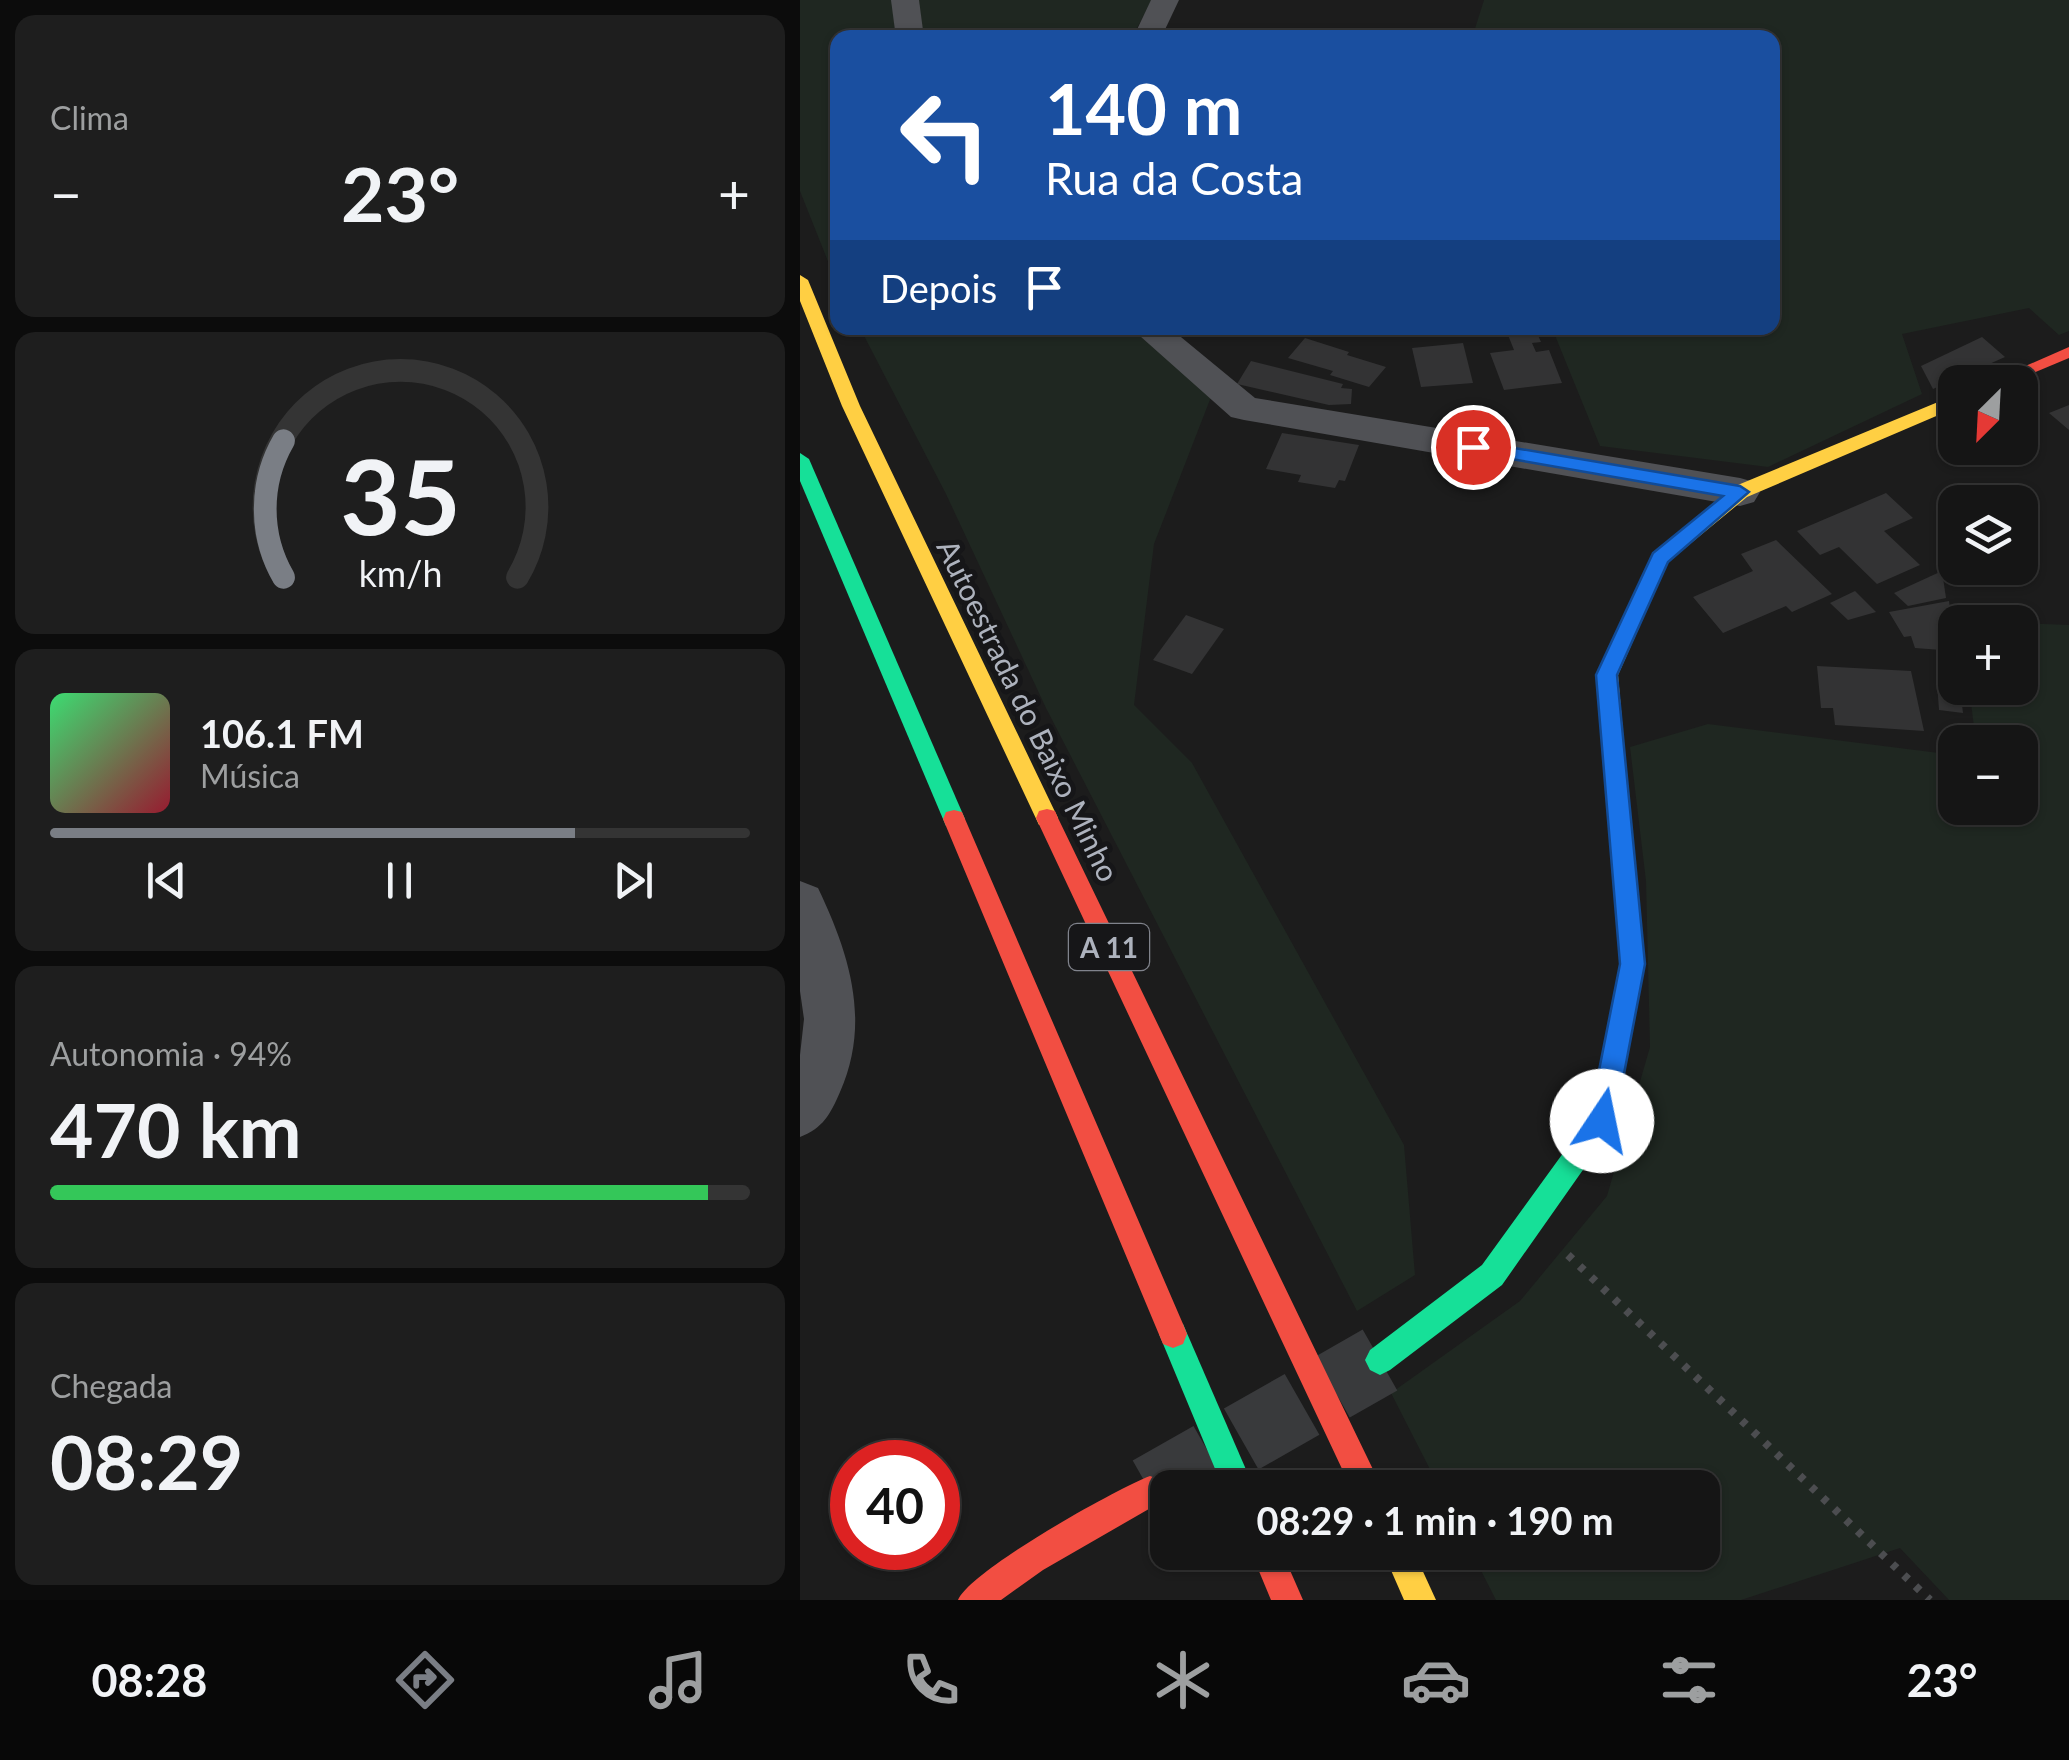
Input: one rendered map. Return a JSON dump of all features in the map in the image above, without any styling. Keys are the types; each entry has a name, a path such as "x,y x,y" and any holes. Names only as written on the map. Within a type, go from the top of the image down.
{"main road":[{"name":"Autoestrada do Baixo Minho","path":"800,280 851,406 1357,1470"},
{"path":"2038,365 2069,352"},
{"path":"1380,1360 1492,1275 1602,1121 1632,964 1607,675 1660,558 1740,492 1938,408"},
{"path":"800,459 1231,1470"},
{"path":"974,1600 1032,1558 1150,1491"},
{"path":"1274,1570 1287,1600"},
{"path":"1406,1570 1420,1600"}],"street":[{"path":"904,0 909,30"},
{"path":"1151,30 1165,0"},
{"path":"1157,335 1244,408 1740,492"},
{"path":"800,903 813,940 832,1030 813,1094 800,1111"}],"path":[{"path":"1530,1221 1930,1600"}],"shaded area":[{"path":"800,0 1152,0 1136,30 830,30 830,266 800,191"},
{"path":"1484,0 2069,0 2069,331 2059,335 2029,308 1902,334 1922,394 1768,467 1600,446 1555,335 1780,335 1780,30 1475,30"},
{"path":"864,335 1141,335 1211,397 1154,544 1134,705 1192,763 1404,1145 1415,1275 1357,1311 1046,708 946,494"},
{"path":"2038,624 2069,625 2069,1600 1949,1600 1900,1548 1741,1600 1496,1600 1481,1570 1720,1570 1720,1470 1430,1470 1391,1393 1520,1301 1607,1196 1650,1047 1646,881 1630,747 1708,724 1938,753 1938,825 2038,825 2038,725 1974,725 1971,705 2038,705"}],"building":[{"path":"1508,335 1538,335 1541,342 1532,343 1536,352 1549,350 1562,383 1504,390 1490,353 1514,350"},
{"path":"1982,337 2005,357 1987,365 1938,365 1938,387 1933,389 1921,366"},
{"path":"1305,338 1386,367 1369,387 1330,375 1333,371 1288,358"},
{"path":"1463,343 1473,383 1421,387 1412,348"},
{"path":"1251,361 1343,384 1341,388 1352,389 1351,404 1329,405 1237,384"},
{"path":"2069,405 2069,430 2049,413"},
{"path":"1282,433 1359,445 1345,481 1339,480 1335,488 1298,482 1301,475 1266,469"},
{"path":"1886,493 1913,518 1884,531 1920,565 1877,584 1839,547 1820,555 1797,531"},
{"path":"1776,540 1832,594 1792,612 1786,606 1723,633 1693,597 1753,571 1741,554"},
{"path":"1938,573 1938,585 1944,585 1946,598 1908,606 1894,593"},
{"path":"1855,591 1876,612 1848,620 1830,603"},
{"path":"1949,601 1949,605 1938,605 1938,650 1915,648 1911,636 1904,637 1889,612"},
{"path":"1186,615 1224,629 1192,674 1153,660"},
{"path":"1817,666 1911,671 1924,731 1835,725 1833,708 1821,708"},
{"path":"1939,705 1962,705 1963,713 1939,710"}],"tunnel":[{"path":"1187,1470 1380,1360"}],"traffic: fast":[{"path":"800,459 954,819"},
{"path":"1380,1360 1492,1275 1602,1121 1632,964 1620,825"},
{"path":"1173,1334 1231,1470"}],"traffic: slow":[{"path":"800,280 851,406 1047,818"},
{"path":"1620,825 1607,675 1660,558 1740,492 1938,408"},
{"path":"1406,1570 1420,1600"}],"traffic: jam":[{"path":"2038,365 2069,352"},
{"path":"1047,818 1358,1470"},
{"path":"954,819 1173,1334"},
{"path":"974,1600 1032,1559 1150,1491"},
{"path":"1274,1570 1287,1600"}],"route":[{"path":"1473,447 1740,492 1660,558 1607,675 1632,964 1602,1121"}]}
